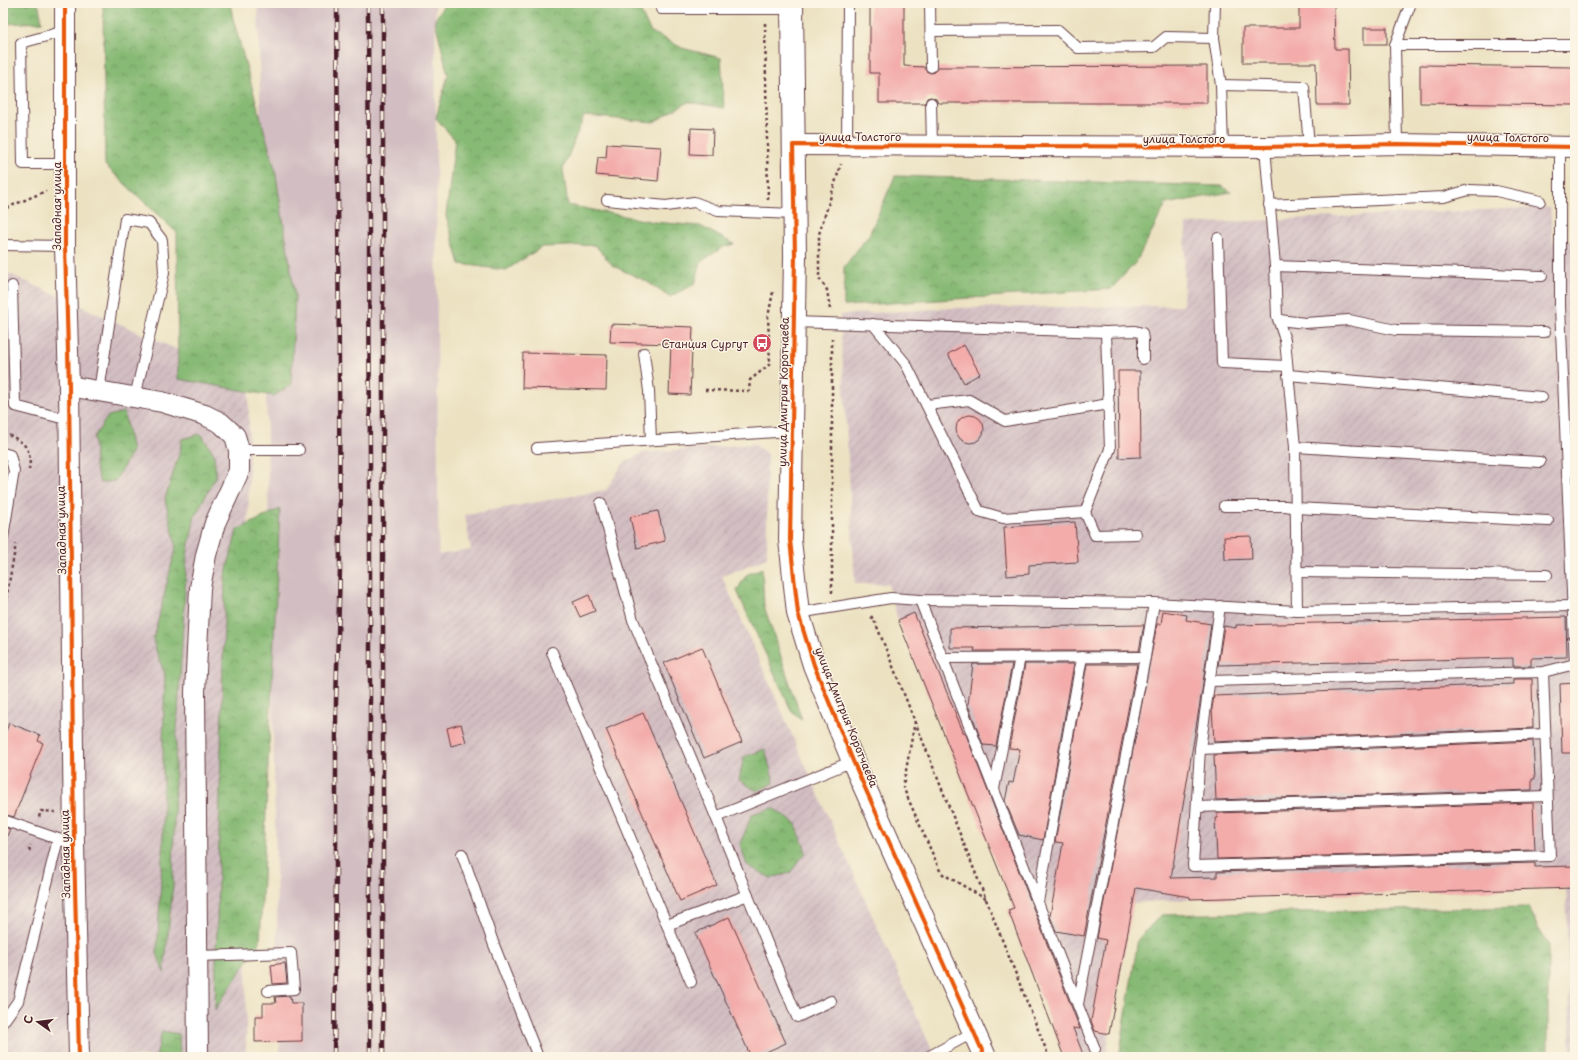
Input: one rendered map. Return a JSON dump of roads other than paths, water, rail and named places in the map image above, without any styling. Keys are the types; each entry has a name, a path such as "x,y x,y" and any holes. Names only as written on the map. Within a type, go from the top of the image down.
{"street":[{"name":"Западная улица","path":"65,3 65,246 69,386 66,841 79,1057"},
{"name":"улица Дмитрия Коротчаева","path":"792,6 794,214 790,540 798,613 814,665 853,761 985,1057"},
{"name":"улица Толстого","path":"793,145 1265,147 1397,144 1568,147"},
{"path":"69,386 162,402 205,415 221,423 235,436 239,450 239,471 215,523 206,555 200,588 194,692 198,1057"}],"lane":[{"path":"847,145 848,3"},
{"path":"930,3 931,67"},
{"path":"1214,3 1214,38 1221,85 1222,147"},
{"path":"1397,144 1395,45 1411,3"},
{"path":"661,9 792,6"},
{"path":"931,31 1058,30 1078,48 1154,47 1166,37 1214,38"},
{"path":"65,31 21,43 23,164 65,164"},
{"path":"1395,45 1575,45"},
{"path":"1221,85 1304,87 1309,146"},
{"path":"931,103 932,145"},
{"path":"1265,147 1279,320 1285,340 1295,447 1297,611"},
{"path":"1210,681 1543,672 1575,664 1560,306 1568,147"},
{"path":"1269,204 1444,197 1469,190 1496,191 1540,201"},
{"path":"607,200 666,206 694,202 718,211 794,214"},
{"path":"99,391 125,219 149,223 162,240 164,273 135,397"},
{"path":"1218,238 1222,363 1542,397"},
{"path":"4,244 65,246"},
{"path":"1275,266 1542,276"},
{"path":"12,286 15,406 69,420"},
{"path":"1279,320 1305,323 1349,320 1396,330 1545,332"},
{"path":"793,322 1106,332 1135,331 1142,333 1143,359"},
{"path":"873,324 906,364 979,511 1004,518 1085,512"},
{"path":"1106,332 1110,449 1085,512 1095,535 1136,534"},
{"path":"644,353 649,391 651,440"},
{"path":"927,405 969,400 1005,421 1109,404"},
{"path":"537,448 792,430"},
{"path":"1295,447 1540,462"},
{"path":"239,450 299,450"},
{"path":"3,453 10,455 14,471 3,538"},
{"path":"601,503 633,620 716,817 797,1017 831,1001"},
{"path":"1224,506 1286,506 1296,508 1548,521"},
{"path":"1297,572 1547,575"},
{"path":"798,613 891,598 920,600 1154,603 1297,611 1573,606"},
{"path":"920,600 1096,1049"},
{"path":"1078,1004 1145,658 1154,603"},
{"path":"1220,606 1200,749 1193,866 1550,856 1543,672"},
{"path":"552,652 691,982"},
{"path":"942,658 1145,658"},
{"path":"994,790 1020,658"},
{"path":"1038,902 1082,658"},
{"path":"1200,749 1545,734"},
{"path":"716,817 853,761"},
{"path":"1197,807 1548,796"},
{"path":"3,820 66,841 18,1001 3,1022"},
{"path":"462,854 494,945 538,1057"},
{"path":"667,925 748,895"},
{"path":"197,956 291,953 294,989 268,991"},
{"path":"928,1057 974,1032"}],"railway":[{"path":"334,1057 336,702 340,569 337,3"},
{"path":"368,3 370,1057"},
{"path":"383,3 383,1057"}],"place":[{"name":"Станция Сургут","path":"762,343"}]}
